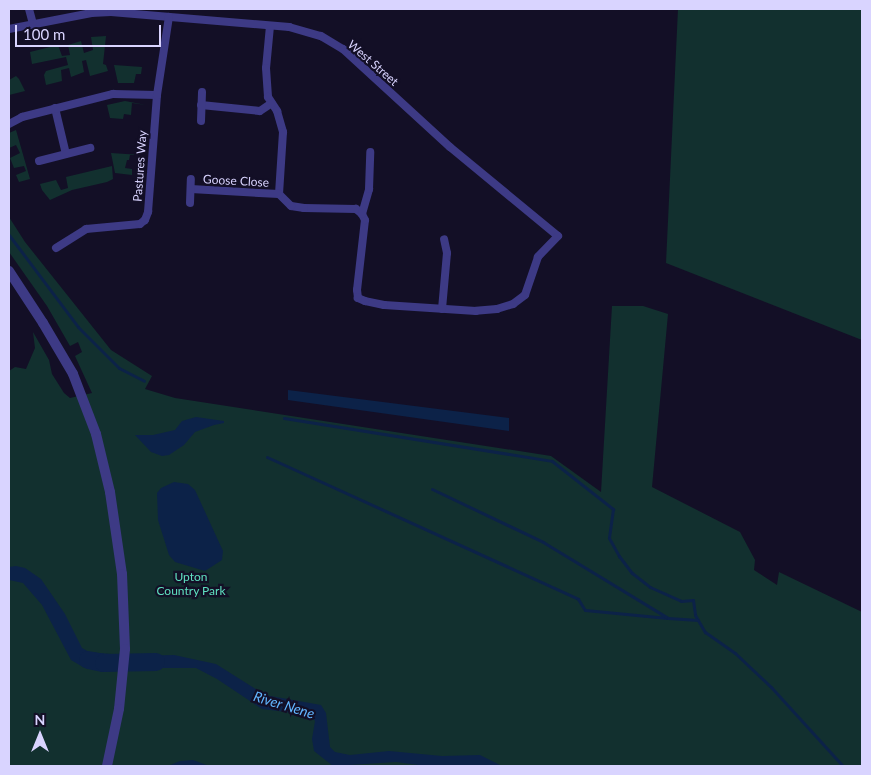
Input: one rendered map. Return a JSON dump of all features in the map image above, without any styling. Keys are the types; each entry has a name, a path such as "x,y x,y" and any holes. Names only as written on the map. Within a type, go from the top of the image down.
{"street":[{"path":"29,9 33,24"},
{"name":"West Street","path":"9,29 91,13 111,12 169,18 226,20 306,31 321,36 343,49 450,147 558,236 538,257 525,295 513,304 497,309 476,311 442,309"},
{"name":"Pastures Way","path":"56,248 86,229 140,224 145,220 148,212 157,96 169,18"},
{"path":"270,26 266,68 268,97 277,111 282,132 279,194 292,206 356,209 362,214 365,220 357,290 358,298 365,302 384,305 442,309 447,253 444,239"},
{"path":"200,121 202,92"},
{"path":"9,124 22,117 113,94 157,96"},
{"path":"201,105 260,111 272,103"},
{"path":"55,108 66,154"},
{"path":"39,161 90,148"},
{"path":"362,214 369,189 370,152"},
{"name":"Goose Close","path":"190,203 191,179"},
{"name":"Goose Close","path":"191,189 279,194"},
{"path":"9,271 73,374 85,403 110,492 122,574 125,649 119,709 107,766"}],"green space":[{"path":"678,9 862,9 862,340 666,263"},
{"path":"106,36 103,64 106,65 108,71 90,76 86,60 82,61 84,72 71,77 69,68 61,70 62,81 46,85 44,75 46,71 68,65 66,57 32,64 30,52 58,45 62,56 70,55 68,45 81,41 84,53 93,50 91,37"},
{"path":"114,65 142,67 141,74 136,74 134,83 118,83"},
{"path":"16,76 25,91 9,95 9,80"},
{"path":"125,101 146,105 132,103 131,115 124,114 123,119 110,118 107,105"},
{"path":"16,130 30,179 19,182 16,175 26,171 24,166 14,168 10,158 20,153 16,145 9,148 9,133"},
{"path":"111,153 141,155 130,155 129,160 127,160 125,168 132,169 132,175 115,173"},
{"path":"112,166 113,179 72,190 50,200 40,184 56,180 61,190 68,188 66,177"},
{"name":"Upton Country Park","path":"9,217 25,242 111,350 152,376 145,389 175,398 551,456 601,492 612,306 643,306 668,314 652,487 740,532 755,560 754,570 777,585 779,572 862,612 862,766 9,766 9,371 15,367 26,369 35,348 33,332 49,360 52,374 64,393 70,398 92,393 75,356 82,352 78,342 70,346 47,306 9,252"}],"water":[{"path":"288,390 509,418 509,431 288,400"},
{"path":"196,417 224,421 224,423 195,432 184,445 169,455 162,456 151,452 135,435 153,435 175,430 182,421"},
{"path":"174,482 188,484 195,490 223,551 222,560 205,571 175,562 169,555 158,520 157,493 161,488"},
{"path":"9,567 25,568 41,579 65,614 82,648 89,652 111,654 111,667 97,669 83,667 71,660 42,605 23,583 9,580"},
{"path":"174,655 216,664 265,695 321,705 326,713 330,747 335,752 350,755 389,751 442,756 480,755 502,766 426,766 396,762 333,766 314,751 312,739 315,721 310,715 262,709 217,679 196,668 132,668 133,656"},
{"path":"193,760 209,766 168,766 180,761"}],"waterway":[{"path":"9,235 78,327 119,368 144,381"},
{"path":"284,418 552,461 613,509 609,538 619,556 632,573 650,587 681,601 693,600 695,615 705,632 735,653 771,687 843,766"},
{"path":"267,457 578,599 585,610 668,618"},
{"path":"432,489 543,542 668,618 698,620"},
{"name":"River Nene","path":"88,660 104,663 156,662"}]}
